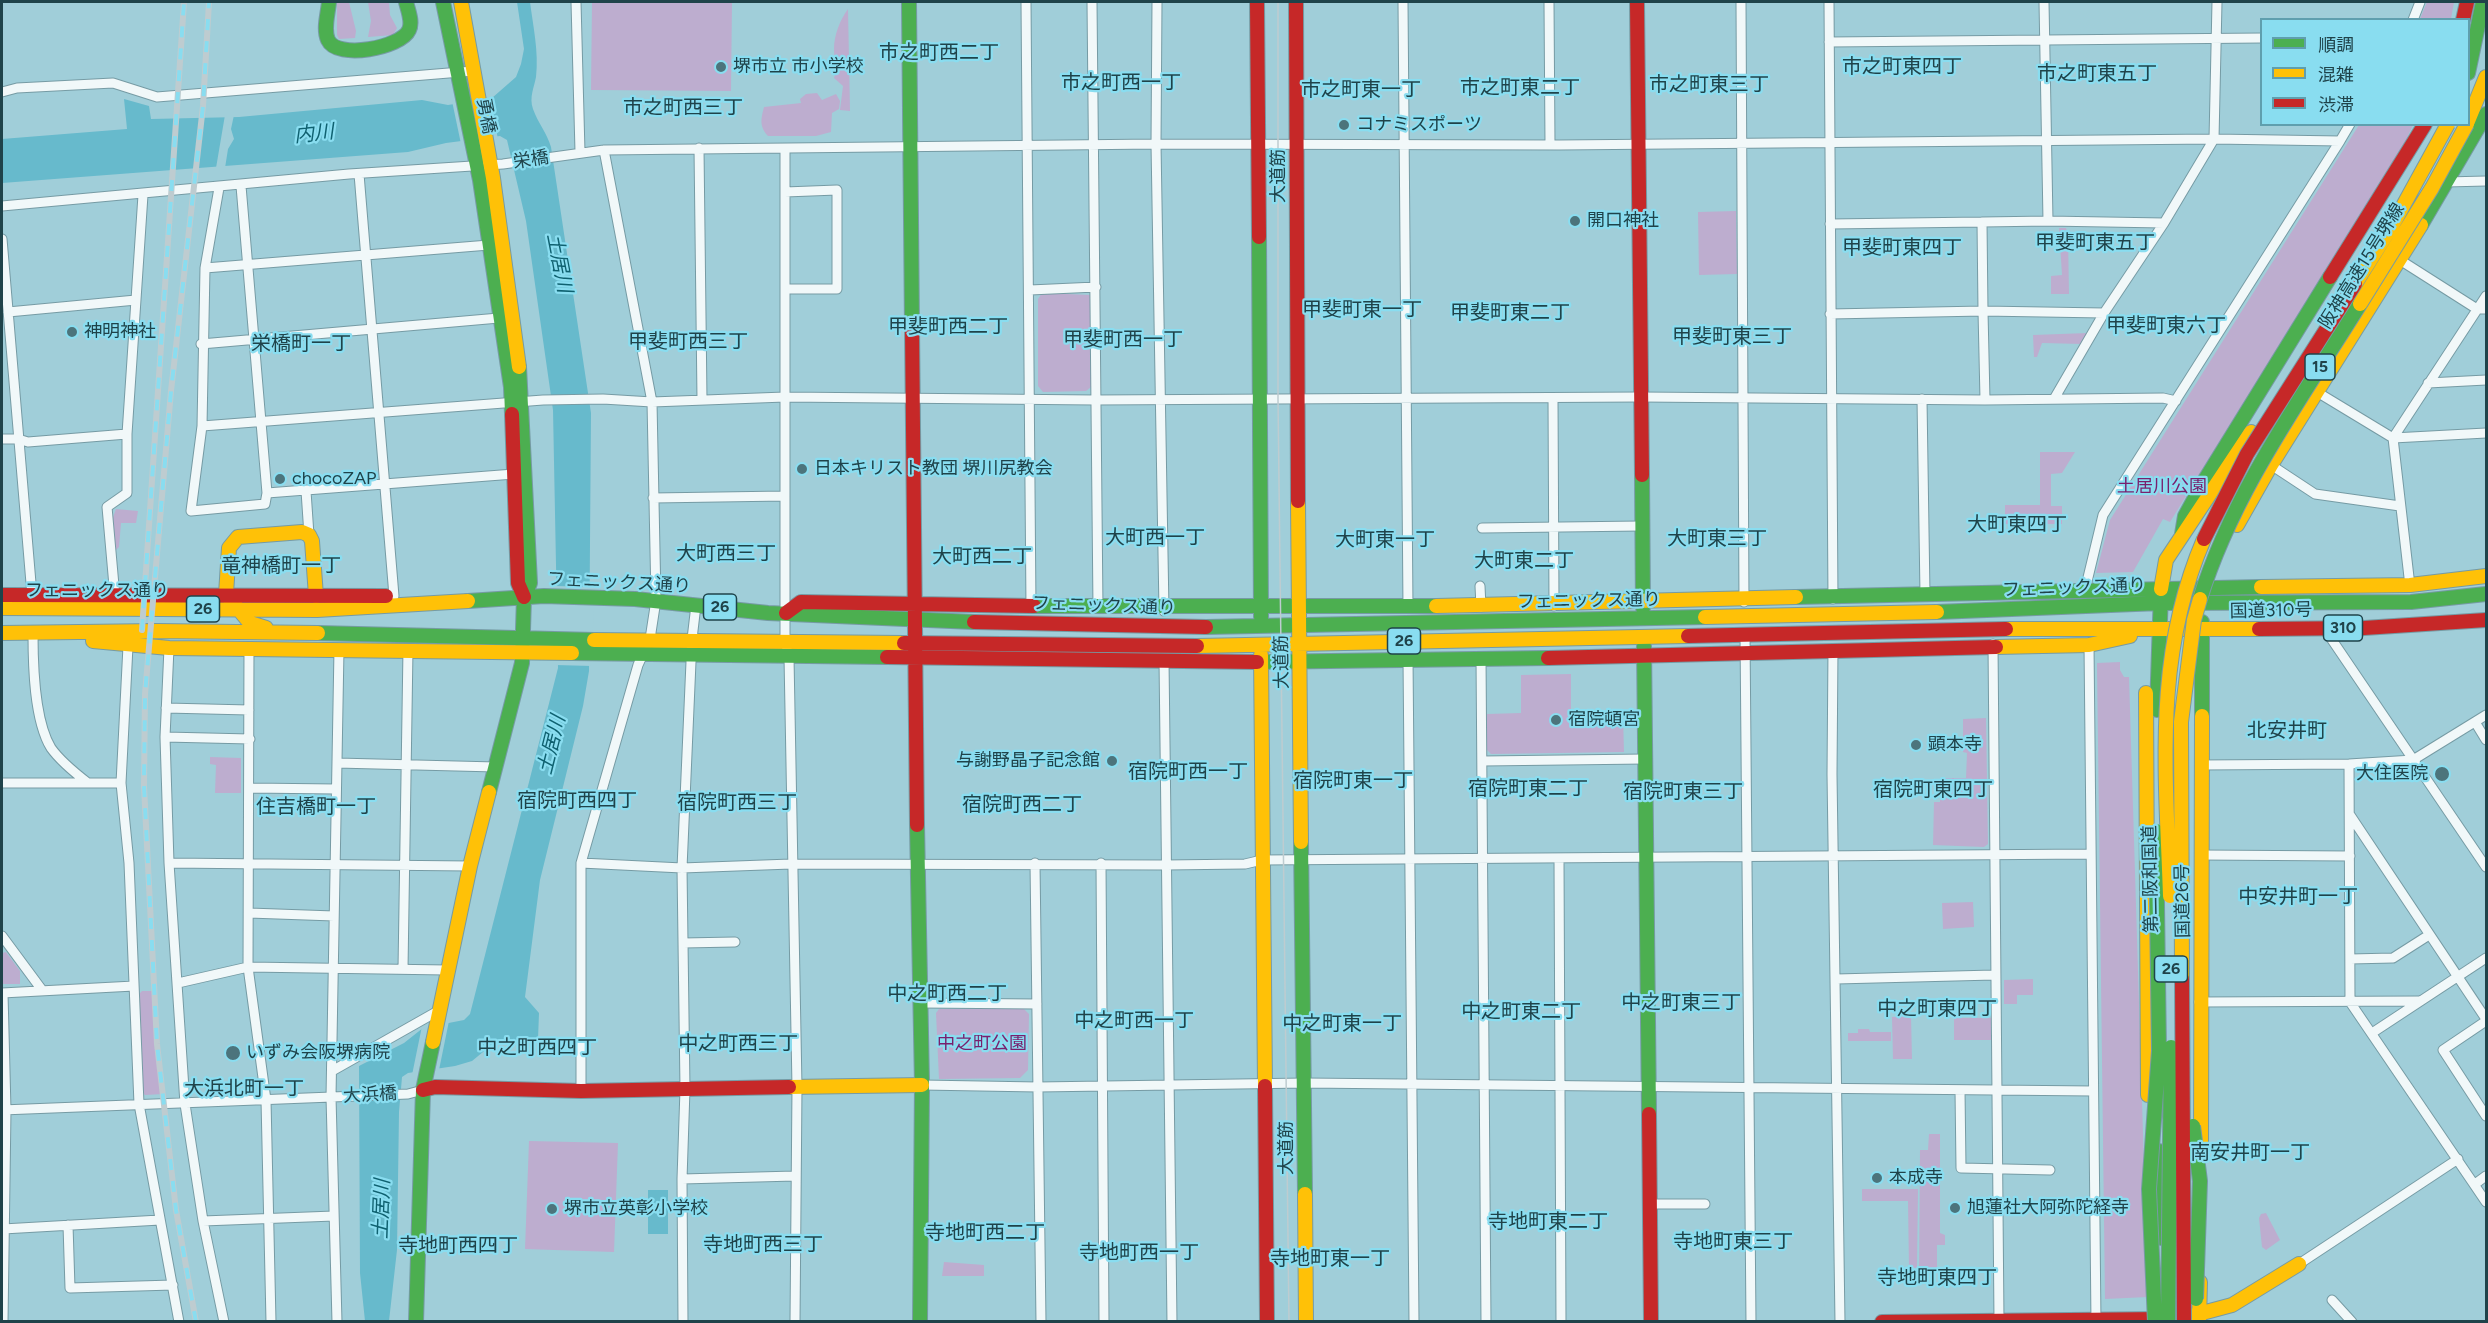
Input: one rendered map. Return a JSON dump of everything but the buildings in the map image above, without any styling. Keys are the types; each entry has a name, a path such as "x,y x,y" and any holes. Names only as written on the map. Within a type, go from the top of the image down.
{"main road":[{"path":"329,2 327,37 332,46 341,50 390,46 400,42 408,33 411,25 406,2"},
{"path":"443,2 467,79"},
{"path":"461,2 467,79"},
{"path":"909,2 917,864 922,1085 920,1322"},
{"name":"大道筋","path":"1257,2 1258,398 1267,1322"},
{"name":"大道筋","path":"1296,2 1297,399 1306,1322"},
{"path":"1637,2 1651,1322"},
{"path":"2463,18 2467,2"},
{"path":"2470,68 2483,2"},
{"path":"2470,99 2487,74"},
{"name":"阪神高速15号堺線","path":"2197,625 2212,561 2242,495 2432,188 2478,122 2487,74"},
{"name":"勇橋","path":"467,79 481,151 490,165"},
{"name":"国道26号","path":"2198,1319 2203,1002 2197,625 2223,548 2271,465 2400,260 2478,122"},
{"name":"15","path":"2182,534 2189,508 2424,126"},
{"name":"阪神高速15号堺線","path":"2178,617 2195,558 2228,488 2409,196 2447,126"},
{"path":"2160,596 2166,560 2182,534 2195,520 2452,126"},
{"path":"490,165 489,245 499,318 518,403 514,474 518,584 524,597"},
{"path":"416,1322 423,1090 436,1017 470,866 522,663 524,597 530,583 518,403 490,165"},
{"path":"310,634 257,627 232,609 226,594 228,552 234,540 248,534 302,532 309,535 312,541 316,603"},
{"path":"2210,589 2410,585 2487,576"},
{"name":"26","path":"785,614 801,602 1164,608 1408,607 2085,590 2160,596 2210,589"},
{"name":"26","path":"2,595 226,594 316,603"},
{"name":"国道310号","path":"2206,603 2411,602 2487,594"},
{"name":"フェニックス通り","path":"2,608 232,609 316,603 544,596 656,600 785,614 915,620 1261,627 1992,610 2160,596 2206,603"},
{"name":"26","path":"2160,596 2158,630 2146,666 2155,1002 2148,1097 2158,1151 2169,1320"},
{"name":"第二阪和国道","path":"2169,1320 2169,1109 2172,1024 2166,723 2167,683 2178,617"},
{"name":"国道310号","path":"2197,625 2324,628 2413,627 2487,620"},
{"path":"2197,625 2186,793 2186,1052 2200,1181 2198,1319"},
{"name":"フェニックス通り","path":"2,633 249,633 522,637 538,646 608,646 650,639 1099,645 1163,653 1299,643 1993,629 2158,630 2197,625"},
{"name":"第二阪和国道","path":"2169,1320 2181,722 2197,625"},
{"name":"国道26号","path":"2155,1002 2163,803 2157,754 2158,630"},
{"name":"26","path":"608,646 644,653 789,657 1098,660 1163,653 1261,662 1300,663 1993,645 2089,645 2158,630"},
{"name":"26","path":"33,634 128,646 169,648 522,652 538,646"},
{"name":"26","path":"650,639 691,654"},
{"path":"2157,754 2155,799 2159,1051 2149,1189 2169,1320"},
{"path":"2169,1320 2179,1094 2201,1060"},
{"path":"423,1090 435,1087 581,1091 922,1085"},
{"path":"1882,1322 2198,1319 2232,1305 2299,1264"}],"street":[{"path":"576,2 580,152"},
{"path":"1026,2 1031,622"},
{"path":"1092,2 1098,660"},
{"path":"1157,2 1156,144 1164,626"},
{"path":"1402,2 1408,623"},
{"path":"1549,2 1550,145"},
{"path":"1741,2 1744,615"},
{"path":"1828,2 1833,855 1840,1322"},
{"path":"2044,2 2048,220"},
{"path":"2054,399 2104,313 2164,223 2214,139 2217,2"},
{"path":"2414,18 2420,2"},
{"path":"1830,42 2260,38"},
{"path":"2,92 17,88 113,82 157,97 467,79"},
{"path":"2085,590 2103,515 2349,126"},
{"name":"栄橋","path":"2,206 359,174 490,165 604,150 1156,144 1297,146 2214,139 2340,141"},
{"path":"699,148 702,400"},
{"path":"785,149 785,641 789,657 797,1087 795,1322"},
{"path":"581,1091 581,863 650,639 656,600 652,402 604,150"},
{"path":"359,174 385,485 400,601"},
{"path":"2446,182 2487,181"},
{"path":"219,188 205,268 201,344 202,426 191,511 265,504 267,493 241,186"},
{"path":"785,192 837,190 837,289 786,289"},
{"path":"116,609 106,507 127,493 127,434 143,195"},
{"path":"1830,224 2048,220 2164,223"},
{"path":"1982,222 1985,400"},
{"path":"2,239 32,595"},
{"path":"205,268 489,245"},
{"path":"2400,260 2482,309"},
{"path":"1030,290 1096,287"},
{"path":"2413,627 2393,438 2428,383 2482,309 2487,296"},
{"path":"8,312 136,300"},
{"path":"1830,314 1983,311 2104,313"},
{"path":"201,344 499,318"},
{"path":"2428,383 2487,380"},
{"path":"2317,392 2393,438 2487,433"},
{"path":"202,426 543,400 603,399 652,402 785,397 1095,400 1641,397 1985,400 2163,398 2176,401"},
{"path":"1553,398 1555,620"},
{"path":"1922,399 1925,595"},
{"path":"2,439 18,439 28,442 127,434"},
{"path":"2271,465 2315,494 2400,506"},
{"path":"267,493 514,474"},
{"path":"306,491 309,535"},
{"path":"653,498 785,496"},
{"path":"1482,528 1641,526"},
{"path":"1480,586 1486,1322"},
{"path":"1992,593 1999,1320"},
{"path":"683,1322 682,1179 685,1089 682,868 691,654 696,604"},
{"path":"2324,628 2487,867"},
{"path":"249,633 248,967 266,1100 271,1322"},
{"path":"33,634 35,680 44,731 51,747 88,783"},
{"path":"337,1322 331,1097 339,634"},
{"path":"1745,634 1751,1322"},
{"path":"403,969 407,635"},
{"path":"1408,641 1414,1322"},
{"path":"2089,645 2096,1320"},
{"path":"128,646 121,783 129,863 139,1104 179,1322"},
{"path":"169,648 165,737 169,863 185,1104 202,1221 224,1322"},
{"path":"1163,653 1167,1085 1172,1322"},
{"path":"166,708 249,710"},
{"path":"2200,765 2349,764 2413,760 2487,715"},
{"path":"2475,722 2487,740"},
{"path":"165,737 250,739"},
{"path":"1483,761 1646,759"},
{"path":"337,763 496,766"},
{"path":"2349,764 2350,1002 2487,1202"},
{"path":"2,783 121,783"},
{"path":"250,788 336,789"},
{"path":"2349,815 2487,1020 2443,1050 2487,1116"},
{"path":"581,863 682,868 792,864 1101,863 1166,865 1245,864 1262,860 2090,854"},
{"path":"2200,855 2350,856"},
{"path":"1558,859 1561,1322"},
{"path":"169,863 470,866"},
{"path":"1035,863 1041,1322"},
{"path":"1101,863 1104,1322"},
{"path":"249,913 334,916"},
{"path":"2350,959 2393,958 2429,935"},
{"path":"2,936 42,990"},
{"path":"683,943 735,942"},
{"path":"2372,1033 2487,958"},
{"path":"178,983 248,967 447,970"},
{"path":"1836,979 1994,975"},
{"path":"3,1322 2,993 134,986"},
{"path":"2155,1002 2419,1001"},
{"path":"921,1003 1037,1004"},
{"path":"332,1071 436,1017"},
{"path":"922,1085 1038,1087 1305,1083 2093,1091"},
{"name":"大浜橋","path":"4,1110 408,1094 423,1090"},
{"path":"1960,1090 1961,1168 2050,1170"},
{"path":"2299,1264 2458,1159"},
{"path":"682,1179 795,1176"},
{"path":"2475,1184 2487,1176"},
{"path":"1649,1204 1705,1204"},
{"path":"202,1221 334,1216"},
{"path":"3,1229 160,1220"},
{"path":"68,1225 70,1288 173,1285"},
{"path":"2332,1300 2352,1322"}],"green space":[{"path":"337,2 349,2 356,31 355,38 339,39 337,35"},
{"path":"368,2 389,2 390,15 397,28 393,35 368,37 371,21"},
{"path":"592,2 732,2 731,91 591,90"},
{"path":"2427,2 2454,2 2451,18 2420,18"},
{"path":"848,9 850,111 840,110 843,86 834,78 836,71 835,38"},
{"path":"817,93 822,100 836,94 840,101 839,109 832,113 831,132 816,136 768,136 763,129 762,122 764,107 801,103 800,99 806,94"},
{"name":"土居川公園","path":"2358,126 2413,126 2404,145 2170,522 2163,519 2133,572 2096,573 2110,520"},
{"path":"1736,211 1737,274 1699,275 1698,212"},
{"path":"2059,228 2066,228 2068,235 2069,294 2051,294 2051,276 2062,275"},
{"path":"1042,293 1091,295 1091,387 1086,391 1043,392 1038,386 1038,299"},
{"path":"2088,333 2082,344 2042,343 2037,357 2034,357 2033,335"},
{"path":"2040,452 2075,452 2062,473 2051,474 2051,506 2062,506 2062,524 2005,524 2005,505 2040,505"},
{"path":"116,509 138,511 136,523 121,523 119,547 116,550 113,549 111,523"},
{"path":"2120,662 2120,670 2124,677 2129,677 2148,1297 2105,1299 2097,663"},
{"name":"宿院頓宮","path":"1571,674 1571,717 1623,716 1624,752 1491,754 1487,750 1487,714 1521,713 1521,675"},
{"path":"1986,718 1988,844 1984,847 1933,845 1934,802 1940,802 1941,778 1966,778 1967,753 1963,752 1963,719"},
{"path":"210,757 241,758 241,793 215,793 216,765 210,764"},
{"path":"1973,902 1974,927 1943,929 1942,903"},
{"path":"6,952 20,971 20,984 2,984 2,953"},
{"path":"2033,979 2033,995 2017,995 2017,1004 2004,1004 2004,980"},
{"path":"142,991 156,991 163,1094 145,1095 142,1092 138,995"},
{"name":"中之町公園","path":"939,1009 1024,1009 1029,1014 1028,1070 1020,1078 939,1079 936,1013"},
{"path":"1911,1016 1912,1059 1893,1059 1892,1017"},
{"path":"1954,1018 1991,1018 1991,1040 1954,1040"},
{"path":"1858,1029 1869,1029 1870,1032 1891,1032 1891,1041 1848,1041 1848,1033 1858,1033"},
{"path":"1929,1134 1940,1134 1940,1233 1945,1235 1945,1245 1937,1245 1937,1272 1919,1272 1920,1150 1928,1150"},
{"path":"529,1141 618,1143 614,1252 525,1249"},
{"path":"1862,1189 1918,1189 1917,1268 1909,1267 1908,1201 1862,1201"},
{"path":"2266,1213 2280,1240 2266,1250 2262,1247 2259,1218 2261,1214"},
{"path":"944,1262 984,1265 984,1276 942,1276"}],"water":[{"path":"517,2 530,2 537,58 532,105 551,147 591,413 589,671 583,706 540,880 525,997 539,1013 538,1039 494,1043 472,1061 408,1073 402,1077 399,1112 397,1250 389,1321 365,1321 360,1273 359,1066 404,1043 423,1028 464,1020 470,1014 558,668 553,410 526,221 507,140 500,136 446,143 408,152 2,183 2,139 127,129 124,99 149,106 151,119 239,117 422,100 448,105 492,98 516,77 521,64 524,49"},
{"path":"648,1190 668,1190 668,1234 648,1234"}],"pier":[{"path":"489,96 498,139 461,144 452,101"},
{"path":"225,115 234,115 231,129 234,139 228,149 225,168 216,168"},
{"path":"555,586 594,587 592,666 555,665"},
{"path":"449,1021 439,1070 412,1075 422,1026"}],"tram line":[{"path":"1278,2 1278,399 1289,1322"}],"railway":[{"path":"142,630 184,2"},
{"path":"196,1322 176,1210 157,1044 144,786 145,694 171,391 203,106 209,2"}],"traffic: fast":[{"path":"329,2 326,26 328,40 334,46 355,50 382,46 404,36 409,30 410,23 406,2"},
{"path":"443,2 480,180 511,387 512,414"},
{"path":"909,2 912,328"},
{"path":"2470,64 2483,2"},
{"path":"2421,225 2486,114"},
{"path":"1259,237 1261,617"},
{"path":"2182,534 2185,516 2203,483 2330,277"},
{"path":"2200,599 2231,521 2270,447 2360,304"},
{"path":"489,792 522,663 524,597 530,583 519,367"},
{"path":"1642,475 1643,608"},
{"path":"1796,597 2261,587"},
{"path":"2157,710 2161,591"},
{"path":"1937,612 2160,603 2411,602 2486,594"},
{"path":"468,601 544,596 635,599 768,613 974,622"},
{"path":"1034,606 1436,606"},
{"path":"1206,627 1705,617"},
{"path":"2202,622 2202,716"},
{"path":"318,633 594,640"},
{"path":"1644,646 1649,1114"},
{"path":"572,653 887,657"},
{"path":"1257,662 1548,658"},
{"path":"917,825 922,1085 920,1322"},
{"path":"2155,1322 2149,1189 2159,1051 2156,831"},
{"path":"1301,842 1305,1194"},
{"path":"416,1322 423,1090 433,1042"},
{"path":"2168,1322 2171,1047"},
{"path":"2193,1126 2200,1181 2196,1299"},
{"path":"2159,1151 2161,1238"}],"traffic: slow":[{"path":"461,2 493,178 519,367"},
{"path":"2470,116 2486,77"},
{"path":"2355,284 2392,226 2447,126"},
{"path":"2360,304 2432,188 2466,126"},
{"path":"2237,525 2271,465 2421,225"},
{"path":"2161,589 2166,560 2251,432"},
{"path":"1298,501 1301,842"},
{"path":"266,628 250,623 226,594 229,548 238,537 302,532 309,535 312,541 316,596"},
{"path":"2170,896 2166,804 2166,715 2170,671 2177,627 2188,583 2204,539"},
{"path":"2261,587 2410,585 2486,576"},
{"path":"1436,606 1796,597"},
{"path":"2182,979 2181,722 2194,620 2200,599"},
{"path":"2,608 317,610 468,601"},
{"path":"1705,617 1937,612"},
{"path":"2006,629 2259,629"},
{"path":"2,633 157,631 318,633"},
{"path":"1197,646 1688,636"},
{"path":"1996,647 2089,645 2130,636"},
{"path":"594,640 904,643"},
{"path":"93,641 169,648 572,653"},
{"path":"1261,655 1265,1086"},
{"path":"2146,693 2148,1095"},
{"path":"2201,1147 2202,716"},
{"path":"433,1042 470,866 489,792"},
{"path":"789,1087 922,1085"},
{"path":"1305,1194 1306,1322"},
{"path":"2191,1316 2232,1305 2299,1264"},
{"path":"2199,1322 2200,1282"}],"traffic: jam":[{"path":"1257,2 1259,237"},
{"path":"1296,2 1298,501"},
{"path":"1637,2 1642,475"},
{"path":"2463,18 2467,2"},
{"path":"2330,277 2424,126"},
{"path":"2204,539 2247,454 2355,284"},
{"path":"912,328 917,825"},
{"path":"512,414 518,583 524,597"},
{"path":"2,595 386,596"},
{"path":"786,613 801,602 1034,606"},
{"path":"2259,629 2364,628 2486,620"},
{"path":"974,622 1206,627"},
{"path":"1688,636 2006,629"},
{"path":"904,643 1197,646"},
{"path":"1548,658 1996,647"},
{"path":"887,657 1257,662"},
{"path":"2182,979 2184,1322"},
{"path":"1265,1086 1267,1322"},
{"path":"423,1090 435,1087 581,1091 789,1087"},
{"path":"1649,1114 1651,1322"},
{"path":"1882,1322 2163,1319"}],"place":[{"name":"堺市立 市小学校","path":"721,67"},
{"name":"コナミスポーツ","path":"1344,125"},
{"name":"開口神社","path":"1575,221"},
{"name":"神明神社","path":"72,332"},
{"name":"日本キリスト教団 堺川尻教会","path":"802,469"},
{"name":"chocoZAP","path":"280,479"},
{"name":"宿院頓宮","path":"1556,720"},
{"name":"顕本寺","path":"1916,745"},
{"name":"与謝野晶子記念館","path":"1112,761"},
{"name":"大住医院","path":"2442,774"},
{"name":"いずみ会阪堺病院","path":"233,1053"},
{"name":"本成寺","path":"1877,1178"},
{"name":"旭蓮社大阿弥陀経寺","path":"1955,1208"},
{"name":"堺市立英彰小学校","path":"552,1209"}],"district":[{"name":"市之町西二丁","path":"939,53"},
{"name":"市之町東四丁","path":"1902,67"},
{"name":"市之町東五丁","path":"2097,74"},
{"name":"市之町西一丁","path":"1121,83"},
{"name":"市之町東三丁","path":"1709,85"},
{"name":"市之町東二丁","path":"1520,88"},
{"name":"市之町東一丁","path":"1361,90"},
{"name":"市之町西三丁","path":"683,108"},
{"name":"甲斐町東五丁","path":"2095,243"},
{"name":"甲斐町東四丁","path":"1902,248"},
{"name":"甲斐町東一丁","path":"1362,310"},
{"name":"甲斐町東二丁","path":"1510,313"},
{"name":"甲斐町東六丁","path":"2166,326"},
{"name":"甲斐町西二丁","path":"948,327"},
{"name":"甲斐町東三丁","path":"1732,337"},
{"name":"甲斐町西一丁","path":"1123,340"},
{"name":"甲斐町西三丁","path":"688,342"},
{"name":"栄橋町一丁","path":"301,344"},
{"name":"大町東四丁","path":"2017,525"},
{"name":"大町西一丁","path":"1155,538"},
{"name":"大町東三丁","path":"1717,539"},
{"name":"大町東一丁","path":"1385,540"},
{"name":"大町西三丁","path":"726,554"},
{"name":"大町西二丁","path":"982,557"},
{"name":"大町東二丁","path":"1524,561"},
{"name":"竜神橋町一丁","path":"281,566"},
{"name":"北安井町","path":"2287,731"},
{"name":"宿院町西一丁","path":"1188,772"},
{"name":"宿院町東一丁","path":"1353,781"},
{"name":"宿院町東二丁","path":"1528,789"},
{"name":"宿院町東四丁","path":"1933,790"},
{"name":"宿院町東三丁","path":"1683,792"},
{"name":"宿院町西四丁","path":"577,801"},
{"name":"宿院町西三丁","path":"737,803"},
{"name":"宿院町西二丁","path":"1022,805"},
{"name":"住吉橋町一丁","path":"316,807"},
{"name":"中安井町一丁","path":"2298,897"},
{"name":"中之町西二丁","path":"947,994"},
{"name":"中之町東三丁","path":"1681,1003"},
{"name":"中之町東四丁","path":"1937,1009"},
{"name":"中之町東二丁","path":"1521,1012"},
{"name":"中之町西一丁","path":"1134,1021"},
{"name":"中之町東一丁","path":"1342,1024"},
{"name":"中之町西三丁","path":"738,1044"},
{"name":"中之町西四丁","path":"537,1048"},
{"name":"大浜北町一丁","path":"244,1089"},
{"name":"南安井町一丁","path":"2250,1153"},
{"name":"寺地町東二丁","path":"1548,1222"},
{"name":"寺地町西二丁","path":"985,1233"},
{"name":"寺地町東三丁","path":"1733,1242"},
{"name":"寺地町西三丁","path":"763,1245"},
{"name":"寺地町西四丁","path":"458,1246"},
{"name":"寺地町西一丁","path":"1139,1253"},
{"name":"寺地町東一丁","path":"1330,1259"},
{"name":"寺地町東四丁","path":"1937,1278"}],"water label":[{"name":"内川","path":"314,134"},
{"name":"土居川","path":"559,263"},
{"name":"土居川","path":"552,745"},
{"name":"土居川","path":"382,1209"}]}
